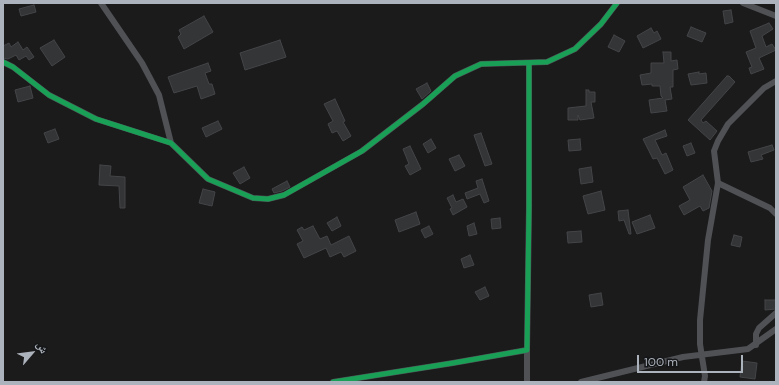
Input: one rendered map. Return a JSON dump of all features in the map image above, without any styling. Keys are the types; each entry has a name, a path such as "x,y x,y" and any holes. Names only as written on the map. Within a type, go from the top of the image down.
{"street":[{"path":"101,3 142,63 159,95 171,144"},
{"path":"3,62 13,66 49,95 96,119 171,144 208,179 253,198 268,199 284,195 362,151 423,104 455,76 481,64 547,62 575,49 602,24 616,3"},
{"path":"743,3 776,16"},
{"path":"527,382 529,207 528,63"},
{"path":"704,382 705,376 700,344 700,320 708,240 718,183 714,151 728,124 764,88 776,81"},
{"path":"718,183 770,208 776,214"},
{"path":"756,345 756,334 759,328 776,313"},
{"path":"581,382 684,357 718,352 743,351 756,345 776,329"},
{"path":"333,382 527,350"}],"building":[{"path":"34,5 36,12 21,16 19,9"},
{"path":"731,10 733,22 725,24 723,11"},
{"path":"204,16 213,32 184,49 178,37 181,34 179,30"},
{"path":"769,23 773,29 762,36 766,47 772,44 776,50 759,58 764,69 751,74 749,68 752,67 746,52 756,48 750,31"},
{"path":"691,27 706,33 702,42 687,36"},
{"path":"651,28 654,33 657,31 661,39 643,48 637,36"},
{"path":"614,35 625,41 619,52 608,47"},
{"path":"54,40 65,57 52,66 40,48"},
{"path":"280,40 286,57 245,70 240,53"},
{"path":"18,42 23,50 27,47 34,57 29,60 26,56 19,60 16,55 8,59 3,58 3,46 9,43 11,47"},
{"path":"663,52 671,52 671,61 677,60 678,69 673,70 673,87 670,87 672,99 665,100 667,111 651,113 649,100 663,98 661,96 660,86 652,86 652,84 642,85 640,75 651,73 651,63 664,63"},
{"path":"208,63 211,71 205,73 209,84 212,84 215,94 201,99 197,86 174,93 168,77"},
{"path":"699,72 699,74 706,73 707,83 691,85 688,74"},
{"path":"727,76 735,82 701,120 703,123 706,121 717,131 710,140 688,120"},
{"path":"427,83 431,91 422,99 416,89"},
{"path":"30,86 33,98 18,102 15,90"},
{"path":"586,90 589,90 589,92 595,92 595,102 591,102 594,118 580,120 578,115 578,120 568,120 568,108 586,106"},
{"path":"335,99 345,121 343,122 351,136 343,141 337,131 332,133 328,124 333,121 324,104"},
{"path":"218,121 222,129 206,137 202,128"},
{"path":"55,129 59,139 48,143 44,133"},
{"path":"665,130 667,136 655,140 662,155 666,153 673,170 665,174 657,158 653,159 643,139"},
{"path":"481,133 492,164 485,166 474,135"},
{"path":"431,139 436,148 428,153 423,144"},
{"path":"580,139 581,150 569,151 568,140"},
{"path":"691,143 695,153 687,156 683,146"},
{"path":"772,145 774,150 761,155 763,159 751,162 748,152"},
{"path":"410,146 421,169 410,175 405,166 409,164 403,149"},
{"path":"459,155 465,166 455,171 449,159"},
{"path":"100,165 111,166 110,176 125,177 125,208 120,208 119,186 99,185"},
{"path":"244,167 250,178 240,184 233,173"},
{"path":"591,167 593,182 581,184 579,169"},
{"path":"703,175 712,191 709,208 703,211 700,206 684,215 679,206 690,200 683,187"},
{"path":"482,179 489,201 484,203 480,194 467,199 465,193 478,188 476,181"},
{"path":"287,181 290,187 274,193 272,189"},
{"path":"203,189 215,192 212,206 199,203"},
{"path":"601,191 605,210 588,214 583,196"},
{"path":"453,195 456,202 463,199 467,207 453,215 450,209 452,208 447,198"},
{"path":"628,210 631,234 629,234 624,220 619,221 618,211"},
{"path":"416,212 420,224 399,232 395,220"},
{"path":"650,215 655,228 637,234 632,222"},
{"path":"337,217 341,226 332,231 327,223"},
{"path":"500,218 501,228 492,229 491,219"},
{"path":"474,223 477,234 469,236 467,226"},
{"path":"313,226 320,239 327,236 331,245 349,236 356,251 344,257 341,252 330,257 326,248 304,258 297,244 303,241 297,230 302,227 304,230"},
{"path":"429,226 433,234 425,238 421,230"},
{"path":"581,231 582,242 568,243 567,232"},
{"path":"734,235 742,237 740,247 731,245"},
{"path":"470,255 474,265 464,268 461,259"},
{"path":"485,287 489,296 480,300 475,292"},
{"path":"601,293 603,305 591,307 589,295"},
{"path":"765,300 776,300 776,309 765,310"},
{"path":"742,361 757,363 755,379 740,377"}],"cycle path":[{"path":"3,62 13,67 49,95 96,119 171,143 208,179 253,198 268,199 284,195 362,151 423,104 455,76 481,64 547,62 575,49 601,24 617,3"},
{"path":"333,382 527,350 529,63"}]}
